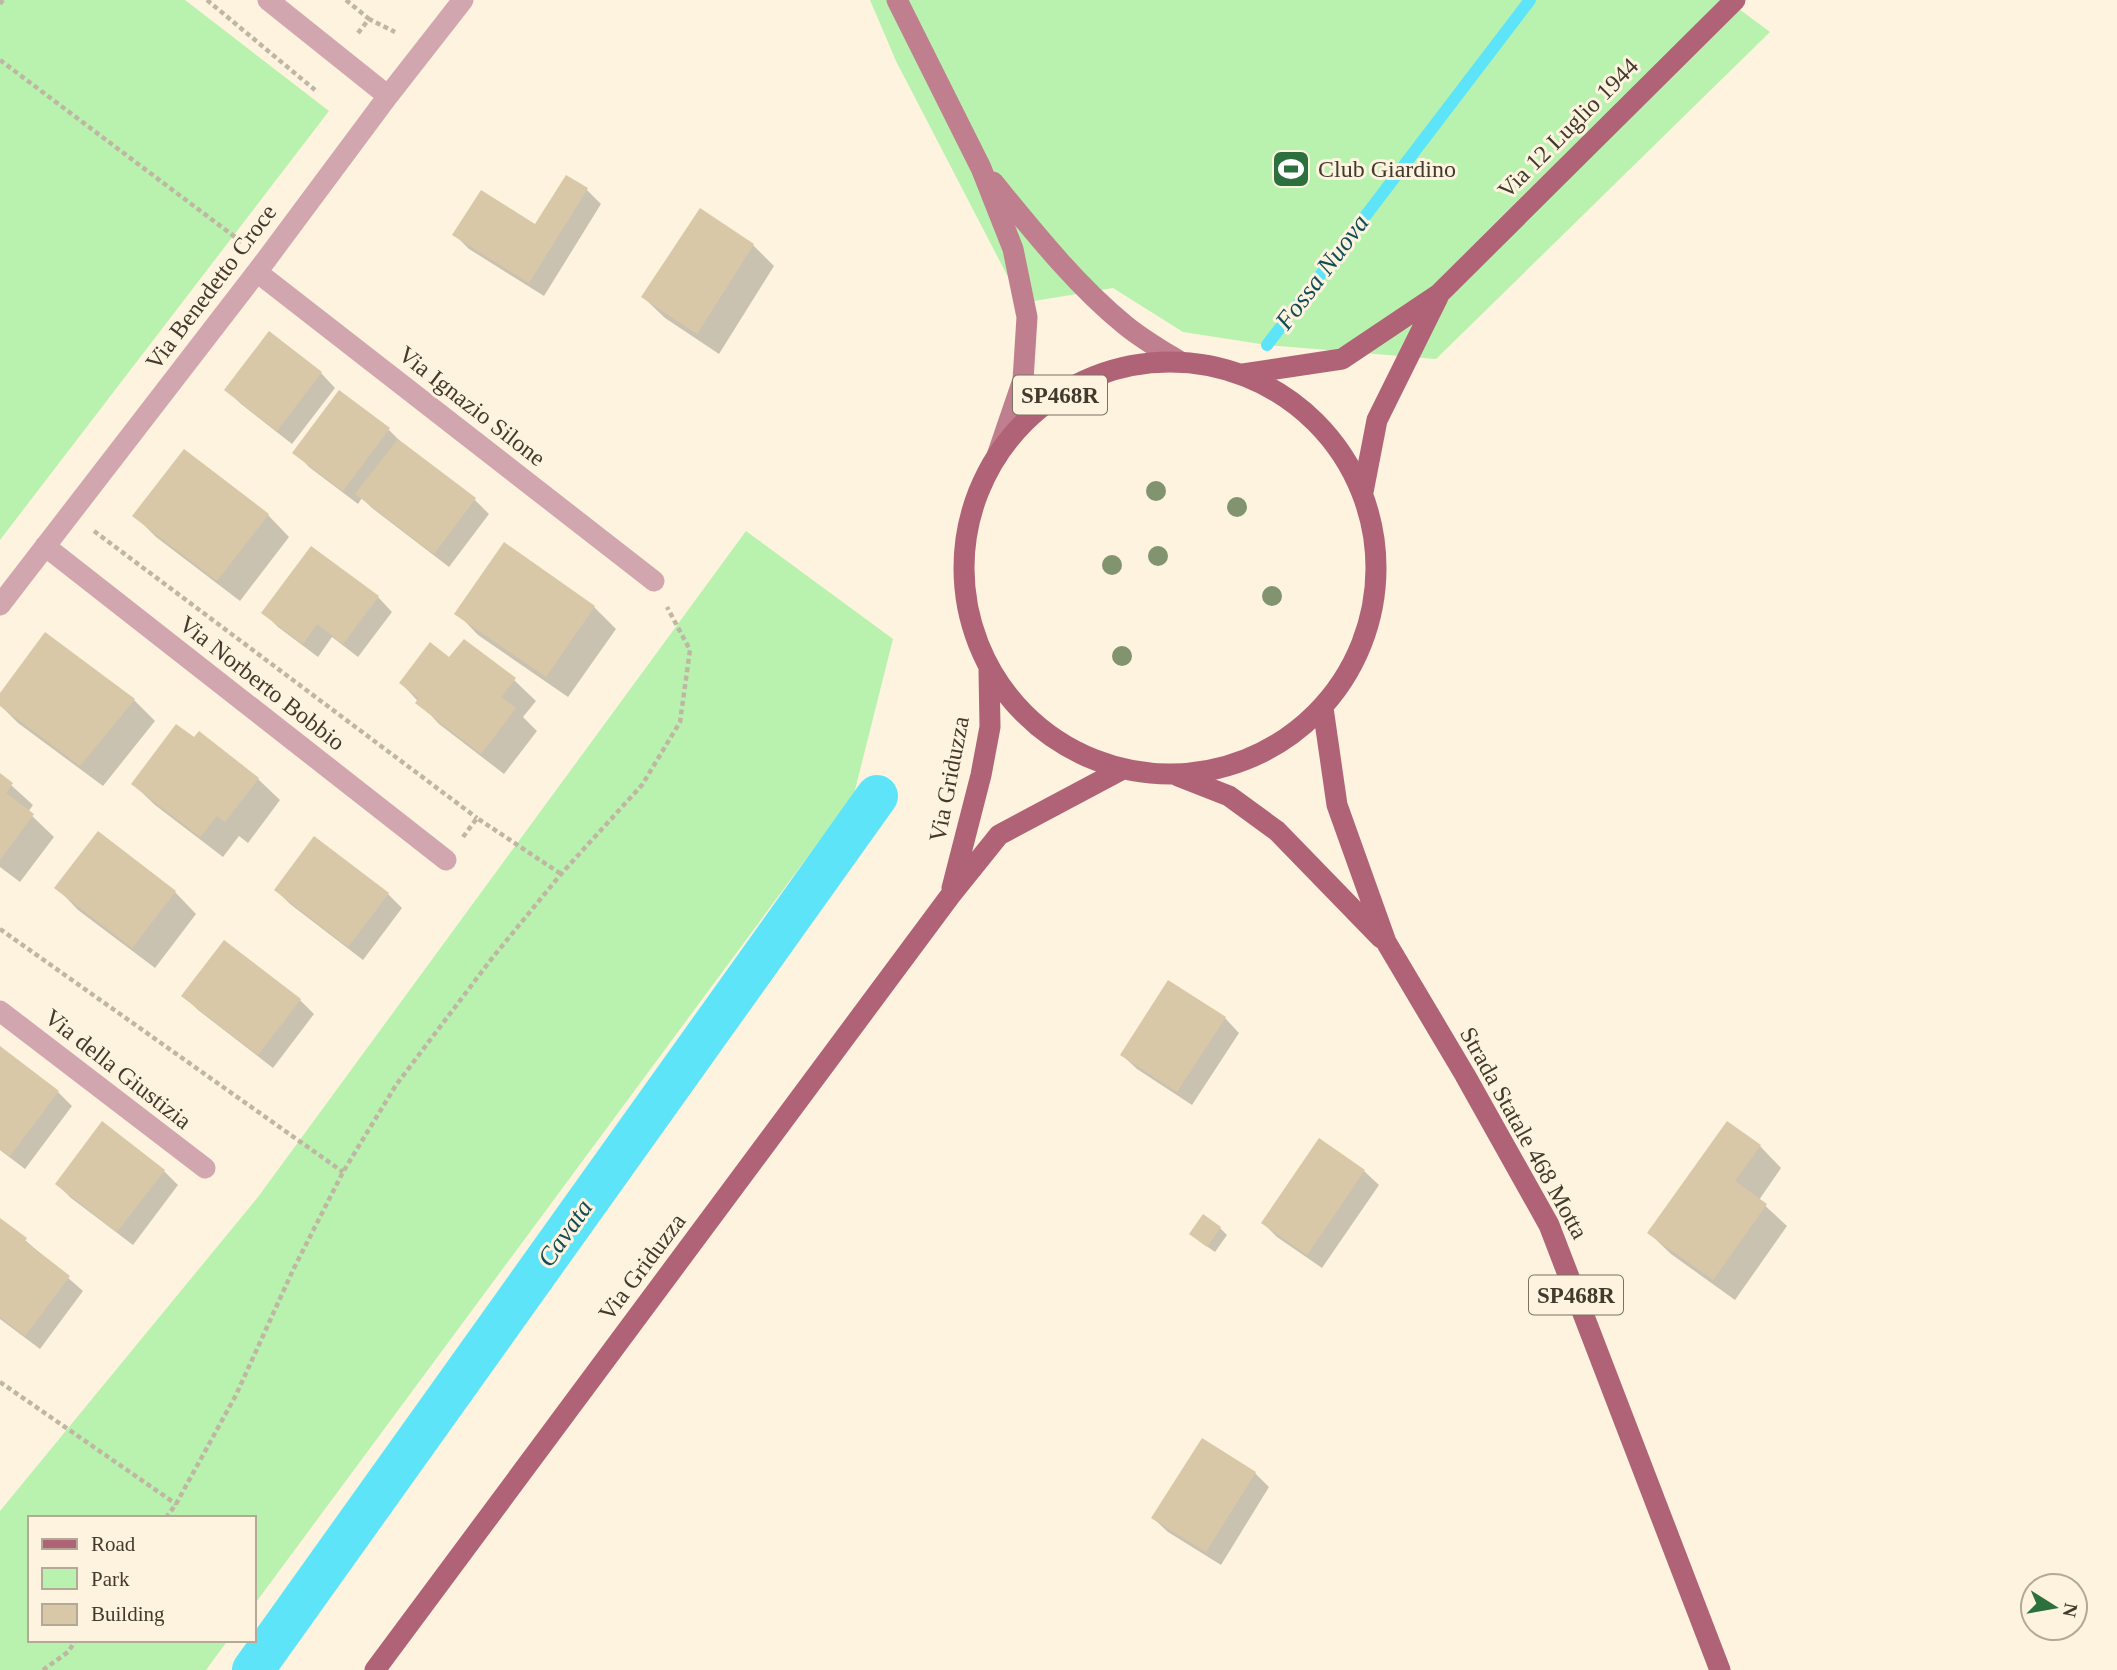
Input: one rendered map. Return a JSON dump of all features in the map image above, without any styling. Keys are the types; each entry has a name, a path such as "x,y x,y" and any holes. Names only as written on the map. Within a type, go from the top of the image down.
{"main road":[{"path":"897,0 981,168 1013,249 1027,317 1023,380 997,456"},
{"name":"Via 12 Luglio 1944","path":"1439,294 1735,0"},
{"path":"981,168 1095,298 1128,328 1179,362"},
{"path":"1243,374 1342,359 1439,294"},
{"path":"1363,492 1377,420 1439,294"},
{"name":"SP468R","path":"1178,776 1232,766 1269,749 1281,743 1323,708 1355,660 1373,606 1376,548 1363,492 1343,454 1315,421 1282,394 1243,374 1179,362 1126,366 1076,384 1032,415 997,456 973,506 964,562 969,618 989,670 1024,715 1069,749 1121,770 1178,776 1228,796 1277,831 1386,942"},
{"name":"Via Griduzza","path":"950,896 981,775 990,727 989,670"},
{"name":"SP468R","path":"1323,708 1337,805 1386,942"},
{"name":"Via Griduzza","path":"375,1670 950,896 999,835 1121,770"},
{"name":"Strada Statale 468 Motta","path":"1386,942 1549,1225 1720,1670"}],"street":[{"path":"268,0 388,96"},
{"name":"Via Benedetto Croce","path":"0,605 463,0"},
{"name":"Via Ignazio Silone","path":"262,266 654,581"},
{"name":"Via Norberto Bobbio","path":"45,547 446,860"},
{"name":"Via della Giustizia","path":"0,1011 205,1168"}],"path":[{"path":"207,0 315,90"},
{"path":"346,0 369,19 395,32"},
{"path":"355,36 369,19"},
{"path":"0,61 262,266"},
{"path":"95,523 94,531 477,818 561,874"},
{"path":"167,1516 236,1395 293,1270 343,1172 396,1085 561,874 642,785 680,722 690,650 654,581"},
{"path":"446,860 477,818"},
{"path":"0,929 343,1172"},
{"path":"0,1382 176,1504"},
{"path":"43,1670 68,1652 75,1642"}],"green space":[{"path":"0,0 185,0 329,111 0,540"},
{"name":"Club Giardino","path":"870,0 1727,0 1770,32 1436,359 1267,345 1183,332 1113,288 1016,304 1008,277 896,61"},
{"path":"746,531 893,639 854,794 256,1602 256,1516 28,1516 28,1642 227,1642 206,1670 0,1670 0,1511 258,1197"}],"building":[{"path":"566,175 588,188 529,283 452,235 481,190 535,224"},
{"path":"700,208 754,244 697,334 641,297"},
{"path":"269,331 322,372 277,431 224,390"},
{"path":"339,390 390,428 343,491 292,453"},
{"path":"398,439 476,498 434,554 355,494"},
{"path":"184,449 269,514 217,581 132,516"},
{"path":"504,542 595,606 546,677 454,614"},
{"path":"311,546 379,596 343,644 317,624 303,644 261,613"},
{"path":"45,632 135,699 80,766 0,706 0,693"},
{"path":"464,639 516,678 501,697 516,708 481,754 415,703 419,698 399,683 430,642 449,657"},
{"path":"176,724 194,737 199,731 259,778 225,822 217,816 200,837 131,784"},
{"path":"0,773 13,783 6,793 34,814 0,860"},
{"path":"98,831 176,891 132,948 54,888"},
{"path":"314,836 389,893 348,947 274,890"},
{"path":"224,940 301,999 258,1055 181,996"},
{"path":"1168,980 1226,1017 1177,1092 1120,1055"},
{"path":"0,1046 59,1091 10,1156 0,1149"},
{"path":"102,1121 165,1170 117,1232 55,1184"},
{"path":"1727,1121 1761,1145 1735,1181 1767,1204 1713,1280 1647,1233"},
{"path":"1319,1138 1365,1170 1307,1255 1261,1223"},
{"path":"1203,1214 1221,1227 1207,1247 1189,1234"},
{"path":"0,1218 70,1276 25,1336 0,1317"},
{"path":"1202,1438 1256,1472 1206,1552 1151,1518"}],"waterway":[{"name":"Fossa Nuova","path":"1267,345 1530,0"},
{"name":"Cavata","path":"253,1670 877,796"}],"place":[{"name":"Club Giardino","path":"1291,169"}]}
